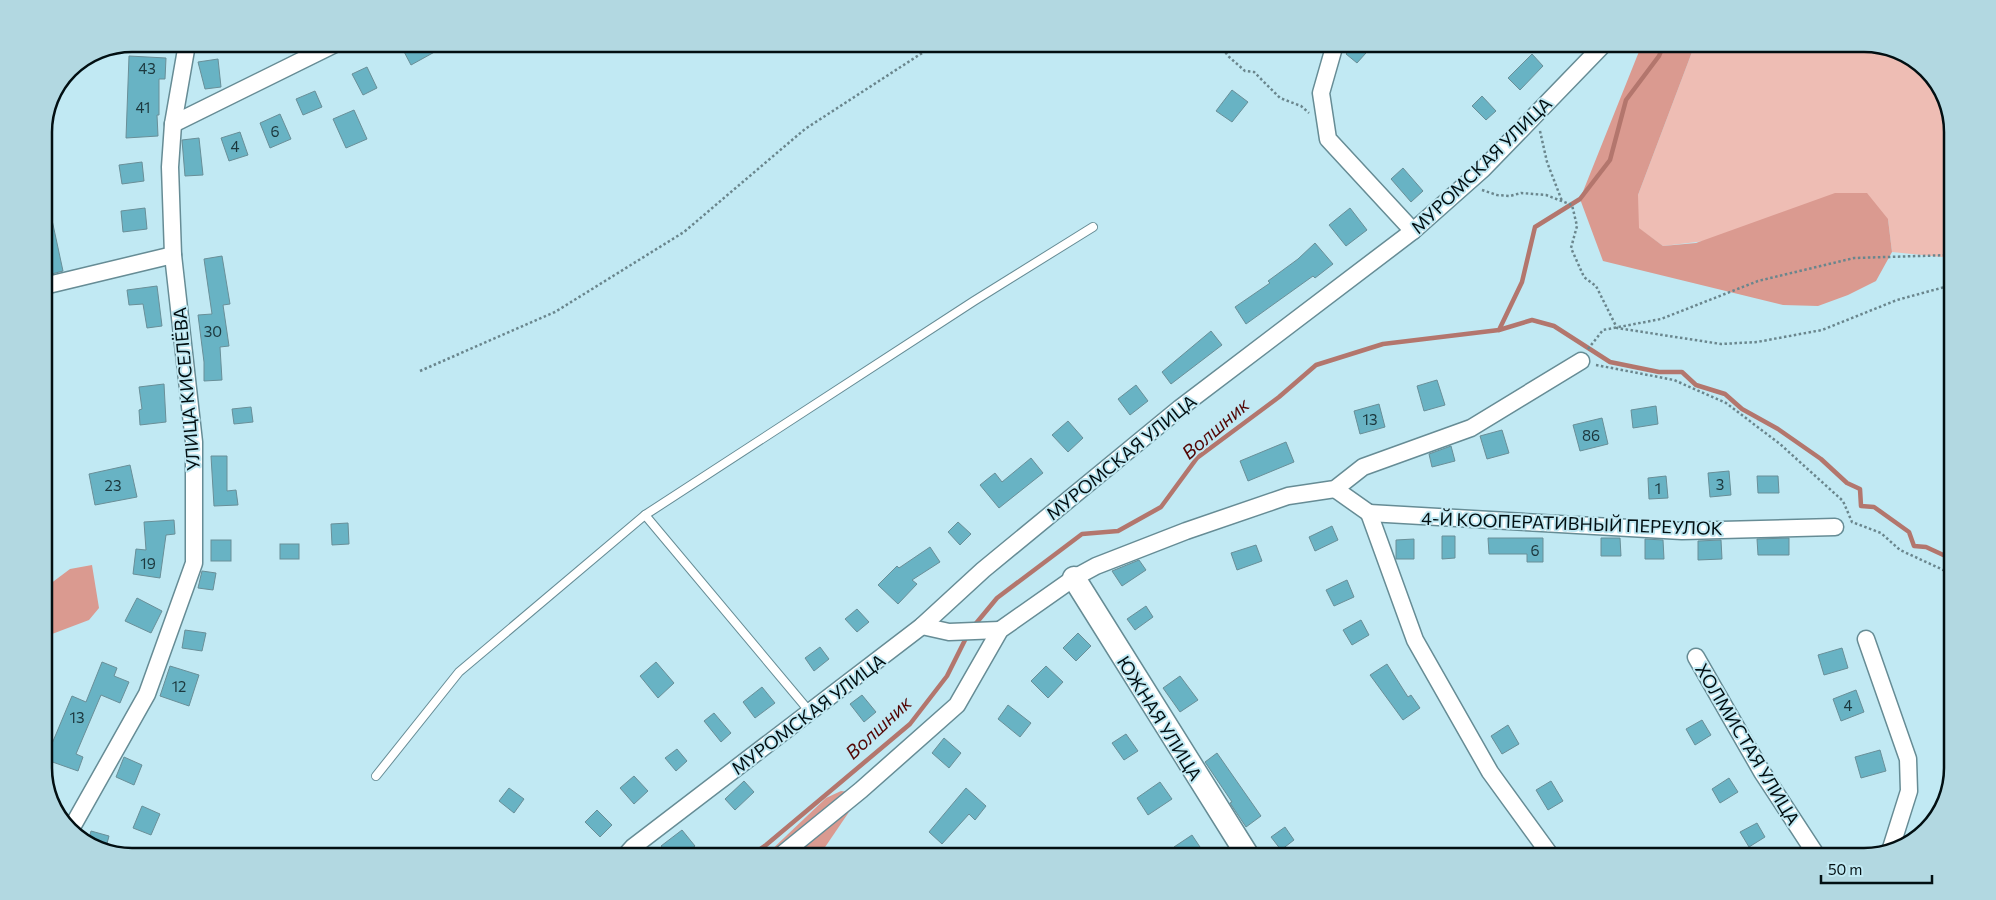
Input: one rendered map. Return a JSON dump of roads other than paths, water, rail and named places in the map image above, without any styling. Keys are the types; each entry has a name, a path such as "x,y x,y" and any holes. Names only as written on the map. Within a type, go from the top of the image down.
{"street":[{"name":"УЛИЦА КИСЕЛЁВА","path":"74,822 147,694 194,563 194,442 173,255 170,167 173,124 186,52"},
{"path":"173,124 319,52"},
{"path":"1333,52 1320,93 1328,139 1413,231"},
{"name":"МУРОМСКАЯ УЛИЦА","path":"632,848 922,626 983,570 1180,408 1413,231 1468,182 1596,52"},
{"path":"53,284 173,255"},
{"path":"790,848 861,790 957,705 1000,630 1074,578 1096,566 1168,538 1279,499 1335,488 1362,467 1471,428 1581,362"},
{"path":"1335,488 1369,513 1415,640 1490,772 1545,848"},
{"name":"4-Й КООПЕРАТИВНЫЙ ПЕРЕУЛОК","path":"1369,513 1682,531 1835,527"},
{"name":"ЮЖНАЯ УЛИЦА","path":"1074,578 1243,848"},
{"path":"922,626 950,632 1000,630"},
{"path":"1866,639 1908,759 1909,791 1893,842"},
{"name":"ХОЛМИСТАЯ УЛИЦА","path":"1696,657 1762,772 1811,848"}],"lane":[{"path":"376,776 459,672 645,515 974,301 1093,227"},
{"path":"645,515 810,712"}],"waterway":[{"name":"Волшник","path":"973,627 997,598 1082,534 1118,531 1161,507 1197,458 1279,397 1316,365 1383,344 1499,330 1522,282 1535,227 1580,199 1610,160 1626,100 1661,52"},
{"path":"1499,330 1532,320 1554,326 1610,362 1659,372 1682,372 1696,385 1725,394 1742,409 1778,429 1821,459 1847,483 1860,489 1861,506 1874,507 1909,532 1914,546 1926,547 1944,555"},
{"name":"Волшник","path":"762,848 910,724 947,676 967,636"}]}
